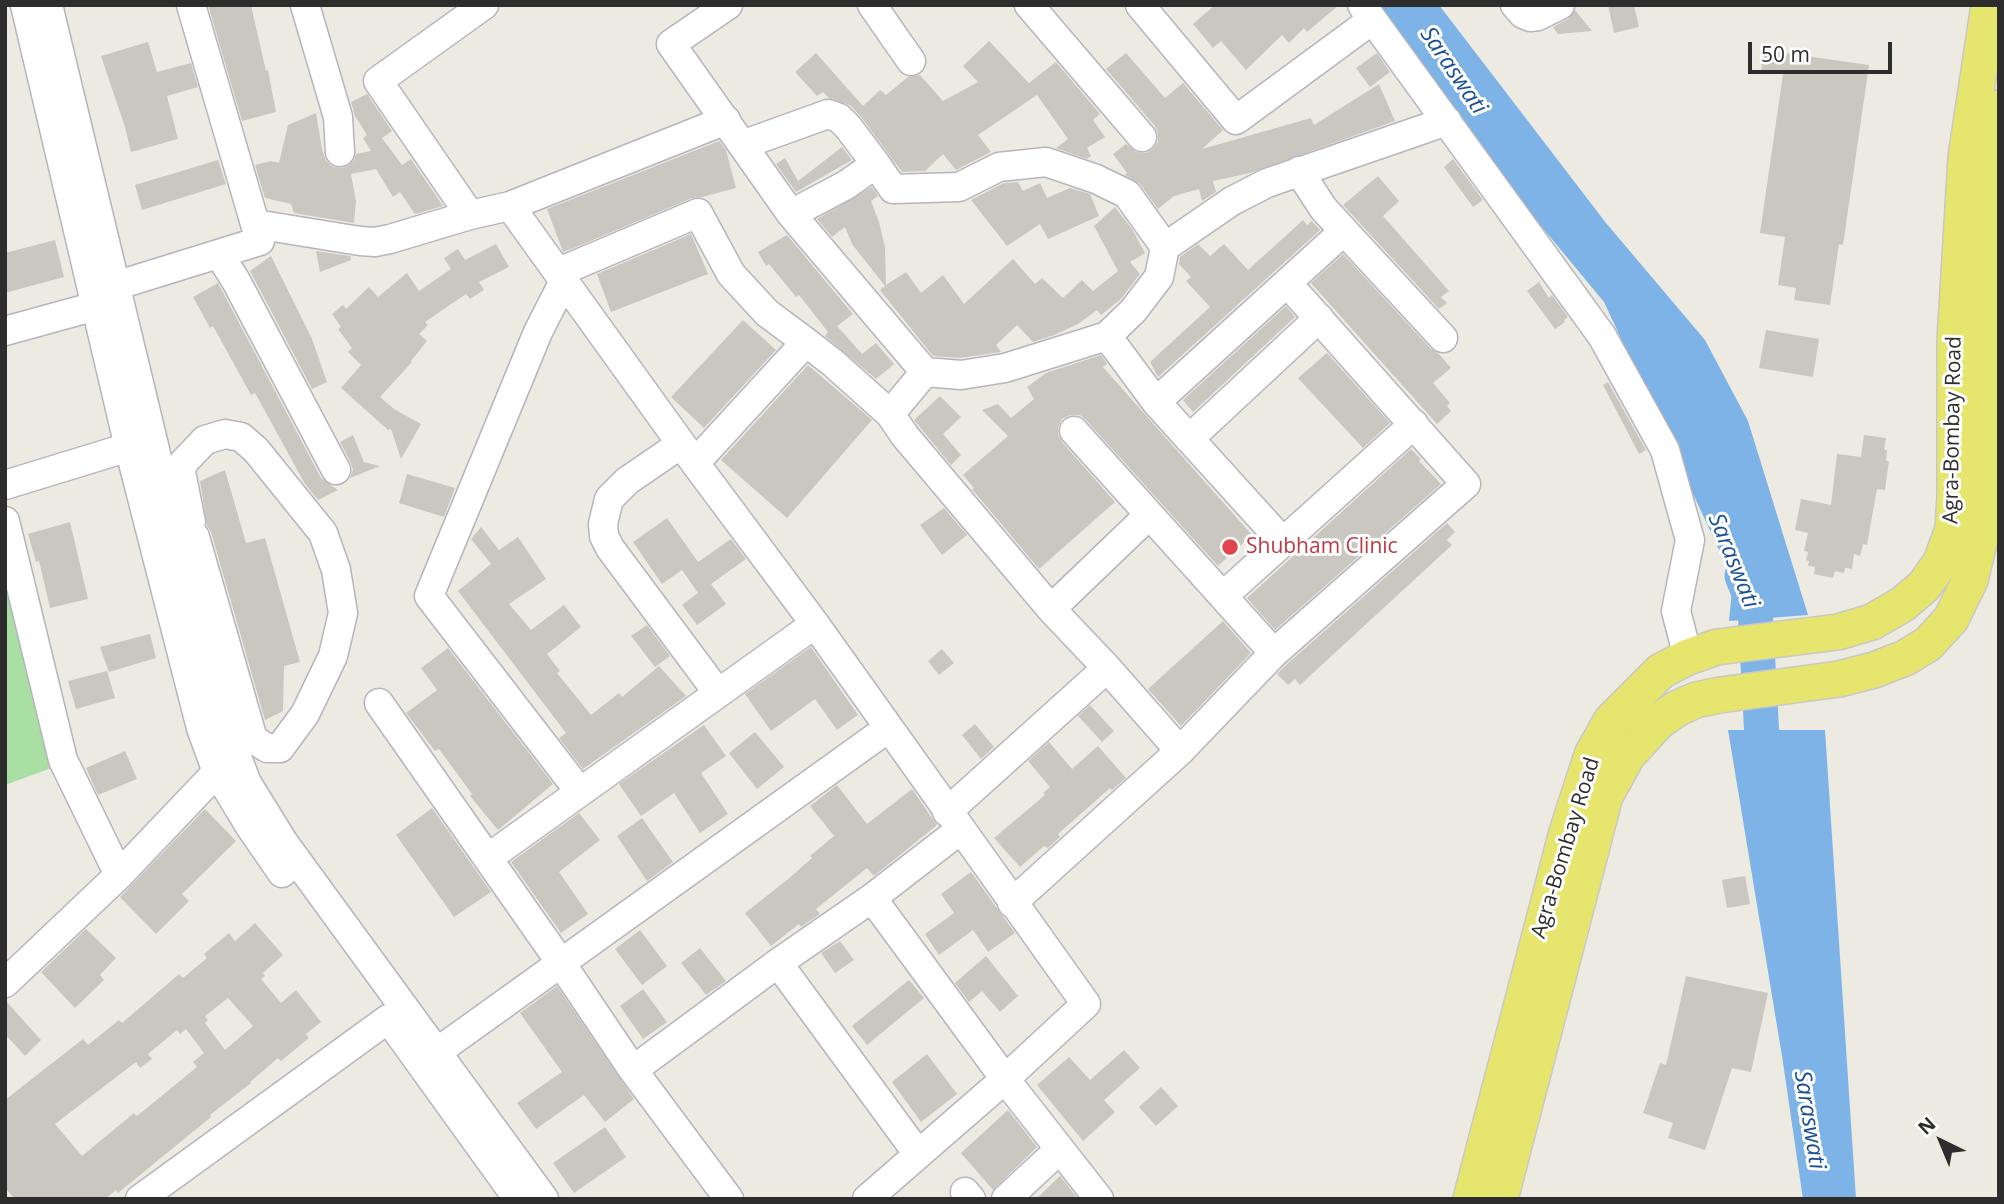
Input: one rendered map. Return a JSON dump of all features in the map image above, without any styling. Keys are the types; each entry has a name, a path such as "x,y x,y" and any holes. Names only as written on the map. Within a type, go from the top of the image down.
{"main road":[{"name":"Agra-Bombay Road","path":"1500,1199 1605,796 1627,756 1659,721 1696,700 1839,678 1905,659 1928,644 1951,619 1969,580 1980,538 1993,325 1973,281 1966,157 1989,5"},
{"name":"Agra-Bombay Road","path":"1471,1199 1566,832 1592,755 1611,722 1661,671 1703,652 1838,632 1872,622 1903,604 1924,586 1941,562 1953,529 1955,341 1973,281 1999,108"}],"street":[{"path":"25,5 110,297 185,537 253,739 267,748 280,748 305,714 333,656 343,613 336,570 323,533 256,450 241,437 225,434 205,440 183,463 181,472 185,537 216,703 247,783 257,819 284,843 518,1199"},
{"path":"48,5 110,297 129,447 201,729 217,772 257,819 388,1019 428,1059 544,1199"},
{"path":"5,331 110,297 219,254 260,241 191,5"},
{"path":"305,5 338,117 340,152"},
{"path":"470,215 378,81 484,5"},
{"path":"728,5 671,44 791,214 925,372 961,375 1005,368 1083,346 1107,336 1133,312 1159,276 1165,247 1240,196 1299,171 1447,121"},
{"path":"872,5 911,61"},
{"path":"1029,5 1142,137"},
{"path":"1515,5 1530,17 1560,5"},
{"path":"1149,8 1236,120 1367,12 1602,336 1665,450 1690,540 1676,611 1703,652"},
{"path":"742,145 828,114 839,118 893,189 959,187 999,167 1046,162 1096,179 1127,194 1165,247"},
{"path":"256,224 375,242 510,206 726,120"},
{"path":"791,214 846,185 876,164"},
{"path":"1299,171 1323,208 1443,338"},
{"path":"510,206 815,624 887,729 1086,1004 1006,1079 867,1199"},
{"path":"580,792 429,596 561,276 698,214 731,274 767,313 806,342 890,414 905,436 1051,609 1107,667 1180,751"},
{"path":"1156,402 1344,231"},
{"path":"219,254 336,470"},
{"path":"1012,903 1180,751 1274,653 1466,484 1288,284"},
{"path":"1189,439 1318,318"},
{"path":"1107,336 1156,402 1283,542"},
{"path":"718,693 610,548 604,536 604,512 609,499 628,481 688,453 806,342"},
{"path":"890,414 925,372"},
{"path":"1223,596 1413,425"},
{"path":"1074,430 1274,653"},
{"path":"5,485 129,447"},
{"path":"1051,609 1149,515"},
{"path":"5,521 12,581 63,760 119,875"},
{"path":"488,858 815,624"},
{"path":"634,1070 778,963 872,898 954,821 1107,667"},
{"path":"379,703 634,1070 729,1199"},
{"path":"428,1059 887,729"},
{"path":"5,983 119,875 217,772"},
{"path":"872,898 1099,1199"},
{"path":"778,963 918,1154"},
{"path":"140,1199 388,1019"},
{"path":"1006,1199 1060,1149"}],"green space":[{"path":"11,589 57,766 5,785 5,590"}],"water":[{"path":"1377,5 1439,5 1606,223 1705,340 1748,421 1808,615 1729,621 1733,580 1604,302 1484,157"},
{"path":"1728,730 1825,730 1856,1199 1803,1199"}],"building":[{"path":"208,5 251,5 276,112 242,121"},
{"path":"1215,5 1339,5 1307,32 1304,28 1289,43 1282,35 1246,70 1221,41 1213,48 1193,24"},
{"path":"1608,5 1634,5 1639,27 1614,33"},
{"path":"1575,10 1592,31 1558,34 1553,27 1568,19"},
{"path":"989,41 1029,83 1056,62 1100,114 1093,120 1105,137 1087,148 1091,156 1087,159 1056,148 1068,139 1037,95 978,135 991,152 956,170 943,154 925,171 902,172 851,106 829,98 823,92 817,96 795,72 816,53 863,106 880,90 886,95 908,77 920,75 943,101 978,82 963,66"},
{"path":"148,42 157,72 191,63 198,87 167,96 178,139 131,152 101,56"},
{"path":"1764,50 1869,65 1843,245 1839,244 1830,305 1794,300 1796,288 1778,285 1785,237 1760,233 1783,74 1761,71"},
{"path":"1126,53 1165,98 1183,83 1223,130 1202,149 1311,118 1314,125 1379,84 1395,121 1250,173 1213,181 1216,192 1202,201 1199,189 1174,196 1158,209 1140,184 1125,175 1127,173 1113,154 1126,144 1136,152 1146,153 1158,142 1155,126 1106,69"},
{"path":"1377,53 1390,72 1370,87 1356,68"},
{"path":"367,94 392,131 382,138 402,165 411,159 443,206 415,214 400,192 393,197 376,169 351,174 356,201 354,223 294,213 291,204 265,198 255,165 271,161 279,163 288,125 316,113 322,149 326,161 333,167 348,166 356,154 371,151 363,138 367,135 355,116 351,102"},
{"path":"719,141 726,150 736,188 692,198 563,252 547,209"},
{"path":"842,147 852,160 796,192 776,164 785,158 798,181"},
{"path":"1453,159 1483,200 1473,207 1444,167"},
{"path":"218,160 226,184 142,210 135,185"},
{"path":"1378,176 1399,201 1383,216 1449,291 1441,297 1447,303 1439,309 1343,205"},
{"path":"1018,182 1023,191 1040,183 1047,198 1070,188 1090,194 1099,216 1048,239 1040,224 1007,246 971,200 1004,183"},
{"path":"872,187 878,196 871,201 885,247 886,285 906,272 921,293 943,275 964,304 1013,259 1035,284 1042,278 1063,298 1082,280 1093,291 1118,271 1094,226 1115,207 1132,229 1145,253 1130,262 1140,274 1121,299 1101,315 1097,310 1078,324 1054,335 1033,342 1017,325 996,345 1001,352 960,358 933,356 880,290 885,286 852,244 845,227 832,237 817,219"},
{"path":"1303,220 1307,225 1312,221 1320,230 1158,377 1150,362 1210,307 1186,281 1191,277 1179,264 1180,257 1198,244 1210,256 1224,244 1248,270"},
{"path":"691,234 708,274 611,312 597,274"},
{"path":"787,235 853,314 837,326 862,354 876,343 894,364 876,379 825,336 828,332 799,295 796,297 769,264 766,266 758,252"},
{"path":"55,240 64,277 5,293 5,253"},
{"path":"496,244 509,267 479,282 484,290 470,299 466,294 425,322 428,325 419,334 427,341 380,397 394,409 421,424 401,459 391,429 388,430 341,388 361,365 348,352 352,348 338,329 341,327 332,314 343,305 346,309 369,287 378,297 407,273 419,291 451,269 444,258 458,249 465,260"},
{"path":"316,251 350,256 351,260 320,272"},
{"path":"1343,254 1451,368 1433,383 1450,403 1447,406 1451,411 1437,424 1311,283"},
{"path":"271,256 312,339 327,382 312,389 250,271"},
{"path":"1539,282 1549,298 1552,295 1568,317 1555,329 1527,291"},
{"path":"218,283 321,478 338,490 318,500 305,484 255,393 251,395 213,326 210,328 193,297"},
{"path":"1286,306 1295,317 1193,412 1183,400"},
{"path":"743,320 776,350 704,428 671,397"},
{"path":"1766,330 1819,339 1813,377 1759,368"},
{"path":"1327,353 1390,423 1363,448 1298,378"},
{"path":"1101,355 1107,364 1103,367 1252,535 1218,566 1080,415 1070,415 1062,419 1058,435 1115,502 1039,569 963,475 1008,436 982,410 998,404 1011,418 1034,399 1027,387 1046,373"},
{"path":"808,365 872,420 787,518 721,460"},
{"path":"1608,382 1646,450 1639,454 1603,385"},
{"path":"940,396 961,417 943,434 961,455 951,465 914,420"},
{"path":"353,435 364,462 380,466 350,478 353,470 340,442"},
{"path":"1864,435 1886,438 1884,450 1887,450 1886,461 1889,461 1885,490 1877,489 1867,545 1863,544 1860,556 1854,554 1852,569 1845,568 1844,573 1835,571 1833,578 1814,574 1815,567 1808,566 1808,552 1804,551 1808,533 1795,530 1801,499 1831,505 1837,454 1861,457"},
{"path":"1411,449 1441,484 1275,630 1247,598"},
{"path":"225,470 246,543 265,538 300,662 284,666 283,711 265,720 211,532 207,526 200,481"},
{"path":"407,474 455,488 444,517 399,503"},
{"path":"944,508 967,535 942,555 920,525"},
{"path":"667,518 698,562 731,539 746,559 711,584 726,604 697,625 682,605 698,593 682,570 662,584 633,542"},
{"path":"70,522 88,599 50,608 39,561 36,562 28,534"},
{"path":"1447,523 1455,532 1447,540 1452,545 1300,685 1295,679 1288,685 1277,674 1286,665"},
{"path":"481,527 499,550 518,537 546,579 509,604 531,630 564,605 581,627 547,654 560,671 557,673 591,715 619,693 622,697 659,666 686,696 583,769 559,738 566,733 458,591 491,564 471,539"},
{"path":"1223,621 1251,653 1181,726 1148,689"},
{"path":"647,625 670,656 655,667 631,636"},
{"path":"150,634 156,658 109,672 100,647"},
{"path":"811,647 858,715 837,730 815,699 771,731 745,694"},
{"path":"448,648 553,784 498,830 470,796 472,794 439,749 435,751 406,713 437,690 421,668"},
{"path":"942,649 954,663 939,675 928,661"},
{"path":"107,671 115,698 76,709 68,681"},
{"path":"1090,705 1114,731 1102,742 1078,716"},
{"path":"975,724 994,747 981,759 962,735"},
{"path":"704,725 726,756 701,773 728,814 700,833 674,793 641,816 619,784"},
{"path":"755,732 784,767 757,789 729,753"},
{"path":"1049,742 1072,769 1098,746 1126,778 1112,790 1110,788 1058,834 1060,837 1048,848 1044,846 1020,867 994,838 1045,795 1043,793 1050,787 1028,761"},
{"path":"125,751 137,779 98,795 86,768"},
{"path":"837,785 867,824 912,789 937,825 874,876 867,868 816,909 820,914 801,927 799,924 771,946 745,913 787,880 834,836 810,806"},
{"path":"432,808 491,892 454,917 396,835"},
{"path":"205,809 236,841 182,894 189,901 156,934 120,897"},
{"path":"579,813 600,840 559,872 588,914 561,933 511,862"},
{"path":"642,818 673,862 647,881 617,836"},
{"path":"971,872 1015,933 988,952 973,930 939,955 925,934 954,913 941,894"},
{"path":"1745,876 1750,904 1727,908 1722,880"},
{"path":"255,923 283,955 263,973 265,976 261,979 281,1003 296,990 321,1022 306,1034 309,1038 281,1061 278,1058 118,1193 116,1190 105,1199 15,1199 5,1188 5,1100 83,1039 88,1045 119,1020 122,1023 179,974 183,978 207,958 204,954 229,933 235,941","holes":["228,998 253,1026 225,1050 205,1023 208,1020 205,1016","186,1029 204,1053 193,1062 197,1067 137,1116 134,1113 82,1156 55,1124 136,1062 140,1068 152,1059 148,1054 177,1030 180,1034"]},
{"path":"86,929 116,958 100,975 104,980 75,1008 41,972"},
{"path":"640,930 667,966 642,985 615,949"},
{"path":"840,941 854,960 835,973 821,953"},
{"path":"700,948 726,981 706,995 681,963"},
{"path":"986,956 1018,996 1000,1012 982,991 969,1002 955,983"},
{"path":"1686,976 1768,993 1751,1072 1732,1068 1705,1150 1668,1138 1673,1123 1643,1113 1660,1063 1666,1065"},
{"path":"909,980 924,998 867,1045 852,1026"},
{"path":"557,986 634,1099 605,1122 584,1095 536,1129 517,1103 562,1072 520,1013"},
{"path":"643,989 667,1022 643,1039 620,1006"},
{"path":"5,1000 41,1040 25,1056 5,1034"},
{"path":"1124,1050 1140,1068 1104,1100 1115,1112 1083,1141 1037,1085 1069,1057 1090,1080"},
{"path":"927,1054 957,1094 921,1122 892,1082"},
{"path":"1161,1087 1178,1106 1156,1126 1139,1107"},
{"path":"1008,1110 1037,1147 993,1190 961,1153"},
{"path":"605,1127 626,1157 574,1193 553,1163"},
{"path":"1060,1176 1078,1199 1036,1199"}],"waterway":[{"name":"Saraswati","path":"1742,576 1755,608 1764,776"}],"place":[{"name":"Shubham Clinic","path":"1230,547"}]}
